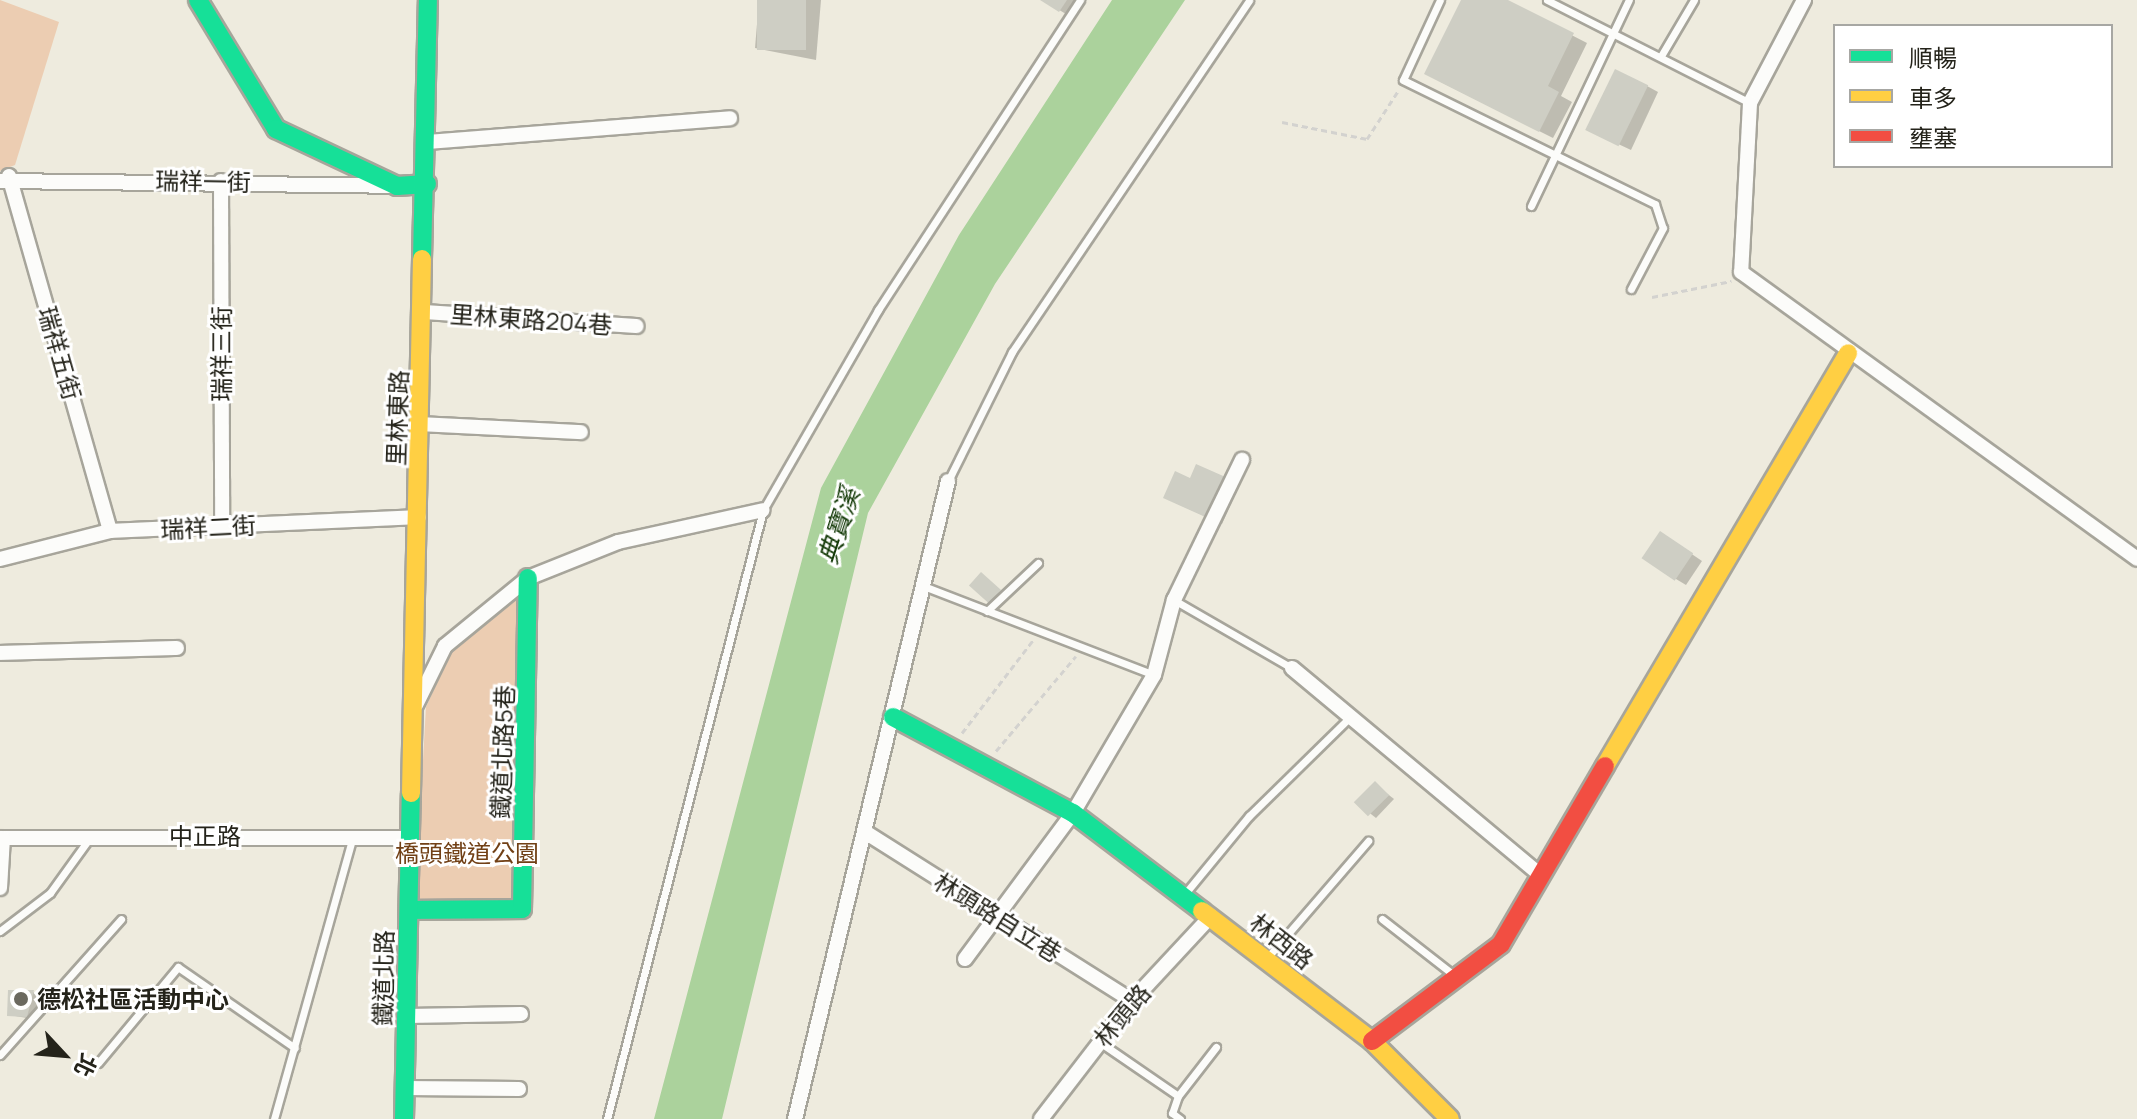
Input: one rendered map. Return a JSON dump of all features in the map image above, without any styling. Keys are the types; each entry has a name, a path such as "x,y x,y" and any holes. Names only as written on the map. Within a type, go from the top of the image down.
{"street":[{"path":"198,0 276,129 397,186 427,184"},
{"name":"里林東路","path":"410,838 410,716 419,517 428,142 428,0"},
{"path":"1804,0 1750,103 1741,272 1848,353 2137,559"},
{"path":"428,142 730,118"},
{"name":"瑞祥一街","path":"5,178 397,186"},
{"name":"瑞祥五街","path":"5,178 110,531"},
{"name":"瑞祥三街","path":"221,181 222,526"},
{"name":"里林東路204巷","path":"424,312 637,326"},
{"path":"1372,1041 1501,944 1848,353"},
{"path":"421,424 581,432"},
{"path":"965,959 993,916 1073,813 1154,675 1174,600 1242,460"},
{"path":"795,1119 926,587 948,481"},
{"path":"410,716 445,646 528,578 618,542 763,510"},
{"name":"瑞祥二街","path":"0,559 110,531 419,517"},
{"name":"鐵道北路5巷","path":"409,910 522,909 528,578"},
{"path":"0,653 177,648"},
{"path":"1292,668 1348,719 1542,876"},
{"name":"林西路","path":"893,717 1073,813 1372,1041 1450,1119"},
{"name":"林頭路自立巷","path":"865,832 993,916 1132,1001"},
{"name":"中正路","path":"1,838 354,835 410,838"},
{"path":"0,888 1,838"},
{"name":"鐵道北路","path":"404,1119 410,838"},
{"name":"林頭路","path":"1041,1119 1132,1001 1211,916"},
{"path":"407,1016 521,1014"},
{"path":"405,1088 519,1089"}],"lane":[{"path":"607,1119 763,510 878,310 1080,0"},
{"path":"948,481 1012,352 1249,0"},
{"path":"1440,0 1403,80 1555,154 1664,214 1631,289"},
{"path":"1547,0 1750,103"},
{"path":"1531,206 1629,0"},
{"path":"1661,56 1694,0"},
{"path":"987,611 1038,563"},
{"path":"926,587 1154,675"},
{"path":"1174,600 1292,668"},
{"path":"1183,896 1249,816 1348,719"},
{"path":"274,1119 354,835"},
{"path":"0,931 50,893 90,837"},
{"path":"1266,959 1368,841"},
{"path":"0,1055 121,919"},
{"path":"1382,919 1456,976"},
{"path":"98,1063 178,967 295,1048"},
{"path":"1099,1042 1178,1096"},
{"path":"1180,1119 1172,1113 1178,1096 1216,1047"}],"path":[{"path":"1282,122 1367,139 1403,80"},
{"path":"1652,297 1747,278"},
{"path":"950,748 1041,631"},
{"path":"984,765 1083,647"}],"green space":[{"path":"0,0 59,22 15,165 0,171"},
{"name":"橋頭鐵道公園","path":"524,592 515,904 415,902 426,707 452,649"}],"water":[{"name":"典寶溪","path":"1112,0 1185,0 995,284 868,513 722,1119 654,1119 821,488 959,235"}],"building":[{"path":"757,0 806,0 806,50 757,50"},
{"path":"1040,0 1067,0 1059,12"},
{"path":"1461,0 1508,0 1574,33 1548,86 1559,92 1539,132 1424,74"},
{"path":"1615,69 1648,85 1618,146 1585,130"},
{"path":"1196,464 1230,479 1212,520 1163,498 1175,471 1190,478"},
{"path":"1660,531 1693,553 1675,581 1642,558"},
{"path":"981,572 1001,590 989,603 969,585"},
{"path":"1375,781 1389,795 1368,816 1354,802"},
{"name":"德松社區活動中心","path":"8,990 34,990 27,1017 7,1016"}],"traffic: fast":[{"path":"198,0 276,129 397,186 427,184"},
{"path":"422,259 428,0"},
{"path":"409,910 522,909 528,578"},
{"path":"893,717 1073,813 1202,911"},
{"path":"404,1119 411,793"}],"traffic: slow":[{"path":"411,793 422,259"},
{"path":"1605,766 1848,353"},
{"path":"1202,911 1372,1041 1450,1119"}],"traffic: jam":[{"path":"1372,1041 1501,944 1605,766"}],"place":[{"name":"德松社區活動中心","path":"21,999"}]}
